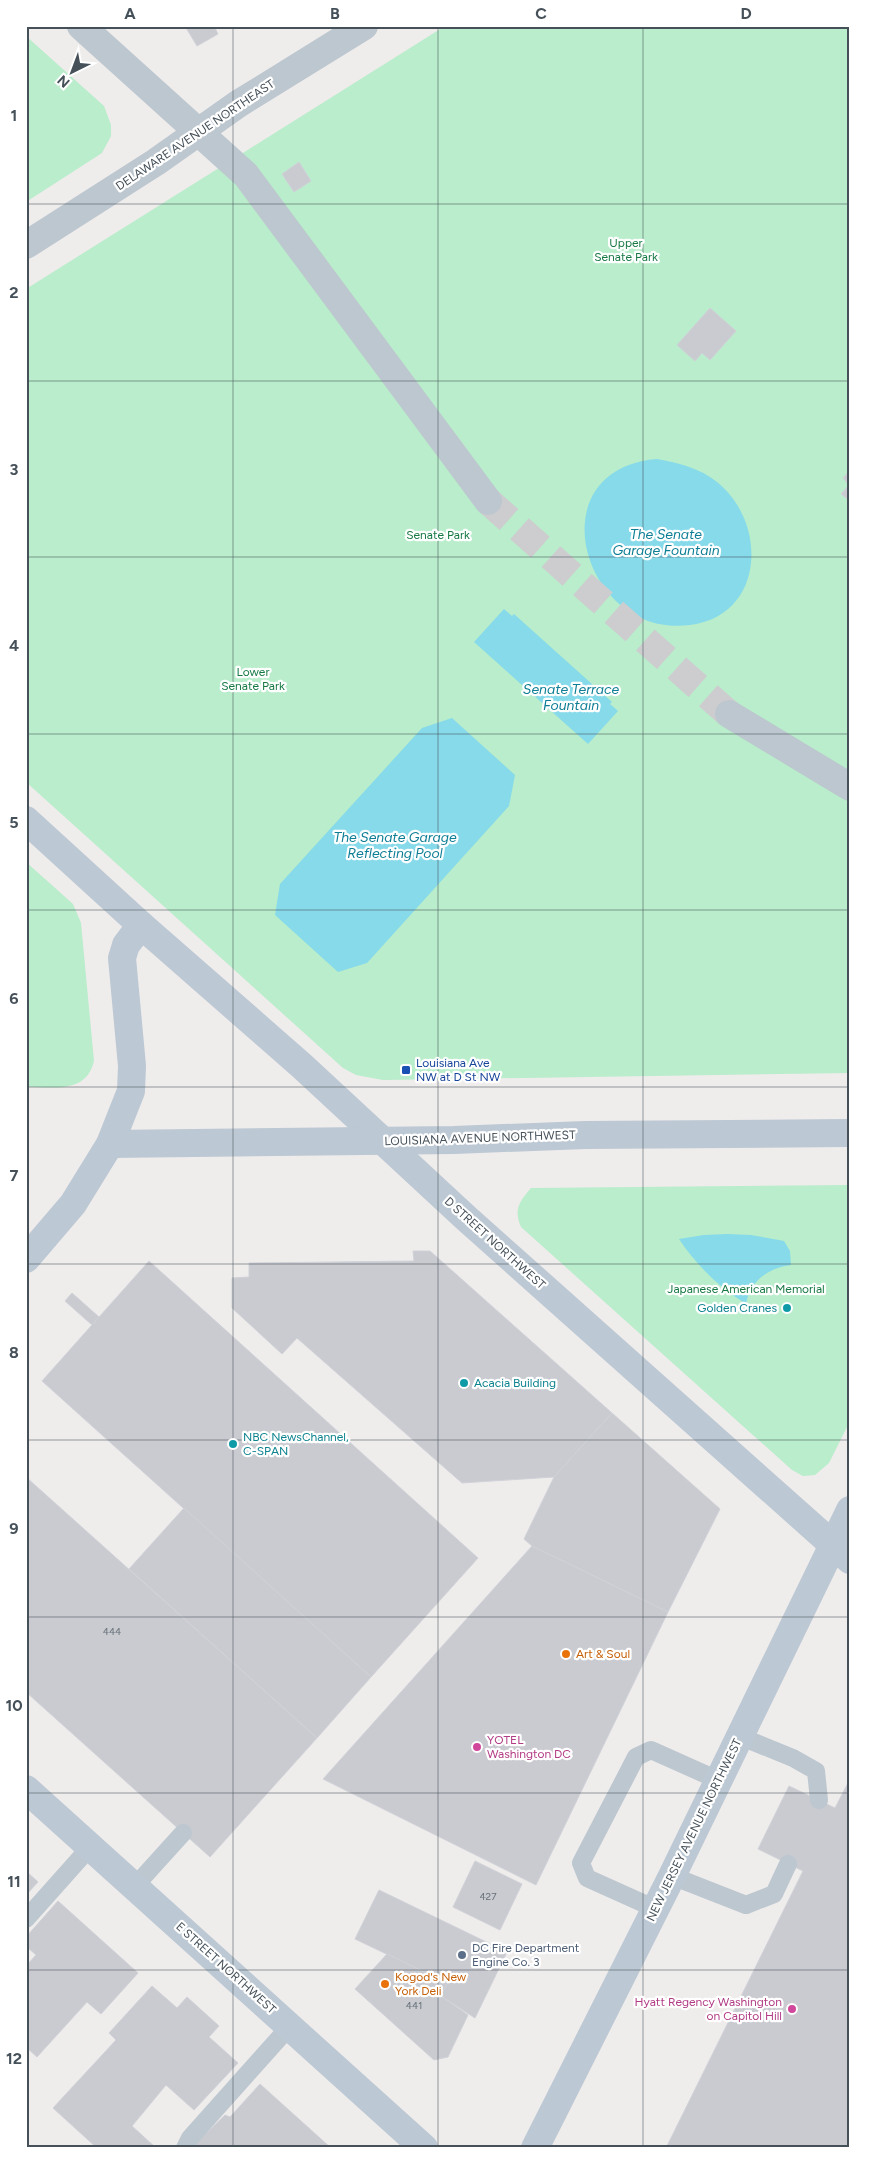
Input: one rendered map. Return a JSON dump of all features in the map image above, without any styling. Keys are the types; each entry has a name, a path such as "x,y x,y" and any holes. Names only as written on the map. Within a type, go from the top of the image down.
{"street":[{"path":"81,26 246,174 488,501"},
{"name":"DELAWARE AVENUE NORTHEAST","path":"26,245 156,162 238,104 364,26"},
{"path":"729,714 850,786"},
{"name":"D STREET NORTHWEST","path":"26,820 302,1066 466,1218 841,1552"},
{"path":"26,1258 73,1204 110,1144 131,1091 132,1066 122,958 126,945 141,924"},
{"name":"LOUISIANA AVENUE NORTHWEST","path":"110,1144 384,1141 585,1135 850,1133"},
{"name":"NEW JERSEY AVENUE NORTHWEST","path":"535,2148 656,1909 739,1736 841,1552 850,1510"},
{"name":"E STREET NORTHWEST","path":"26,1788 424,2148"}],"lane":[{"path":"739,1736 793,1758 816,1771 819,1800"},
{"path":"656,1909 587,1878 581,1863 636,1757 651,1750 718,1780"},
{"path":"135,1886 183,1833"},
{"path":"26,1919 90,1846"},
{"path":"672,1876 746,1905 774,1894 788,1864"},
{"path":"185,2148 190,2138 290,2026"}],"green space":[{"name":"Senate Park","path":"445,26 850,26 850,1073 383,1080 356,1075 343,1068 26,782 26,289"},
{"path":"26,36 104,106 111,125 111,136 102,153 26,202"},
{"path":"26,862 73,904 81,923 94,1061 90,1072 84,1079 68,1086 26,1087"},
{"name":"Japanese American Memorial","path":"850,1185 850,1421 829,1463 815,1475 803,1476 792,1470 521,1227 518,1215 521,1201 531,1188"}],"water":[{"name":"The Senate Garage Fountain","path":"657,459 681,464 717,482 734,500 745,520 751,543 751,565 745,586 733,604 715,618 690,625 653,622 622,606 600,581 587,551 585,520 595,491 619,470"},
{"name":"Senate Terrace Fountain","path":"504,609 512,616 514,614 612,702 610,704 618,711 588,744 474,642"},
{"name":"The Senate Garage Reflecting Pool","path":"452,718 515,775 509,806 367,963 338,972 275,915 280,884 422,728"},
{"path":"727,1234 751,1235 784,1241 790,1251 791,1265 775,1269 761,1277 751,1289 746,1304 709,1275 679,1239"}],"building":[{"path":"185,26 214,26 218,34 197,46"},
{"path":"299,162 311,181 294,192 282,174"},
{"path":"710,308 736,331 710,360 702,353 695,361 677,345"},
{"path":"850,470 850,501 841,494 849,485 843,478"},
{"name":"Acacia Building","path":"413,1251 430,1251 612,1413 554,1477 462,1483 297,1338 282,1354 232,1308 232,1278 249,1277 249,1263 414,1261"},
{"name":"NBC NewsChannel, C-SPAN","path":"149,1261 478,1558 371,1677 42,1381"},
{"path":"72,1293 99,1317 92,1325 65,1301"},
{"path":"612,1413 720,1509 668,1612 532,1546 524,1539 554,1477"},
{"path":"26,1477 317,1738 210,1857 26,1692"},
{"path":"184,1508 371,1677 317,1738 129,1569"},
{"name":"YOTEL Washington DC","path":"532,1546 668,1612 536,1885 323,1779"},
{"name":"Hyatt Regency Washington on Capitol Hill","path":"850,1779 850,2148 666,2148 803,1871 758,1849 789,1786 835,1808"},
{"path":"475,1861 522,1884 500,1930 453,1907"},
{"path":"26,1871 38,1882 26,1895"},
{"path":"379,1890 507,1952 475,2018 441,1996 447,1983 355,1939"},
{"path":"58,1901 138,1973 101,2014 87,2002 37,2057 26,2047 26,1966 36,1955 26,1946 26,1937"},
{"path":"387,1954 447,1983 441,1996 468,2015 448,2057 434,2060 355,1989"},
{"path":"152,1986 177,2008 187,1997 219,2026 209,2037 238,2063 194,2110 166,2085 132,2126 156,2148 97,2148 53,2108 116,2040 109,2033"},
{"path":"260,2084 331,2148 194,2148 197,2142 225,2115 230,2117"}],"tunnel":[{"path":"488,501 729,714"}],"place":[{"name":"Louisiana Ave NW at D St NW","path":"406,1070"},
{"name":"Golden Cranes","path":"787,1308"},
{"name":"Acacia Building","path":"464,1383"},
{"name":"NBC NewsChannel, C-SPAN","path":"233,1444"},
{"name":"Art & Soul","path":"566,1654"},
{"name":"YOTEL Washington DC","path":"477,1747"},
{"name":"DC Fire Department Engine Co. 3","path":"462,1955"},
{"name":"Kogod's New York Deli","path":"385,1984"},
{"name":"Hyatt Regency Washington on Capitol Hill","path":"792,2009"}],"park label":[{"name":"Upper Senate Park","path":"626,250"},
{"name":"Lower Senate Park","path":"253,679"}]}
